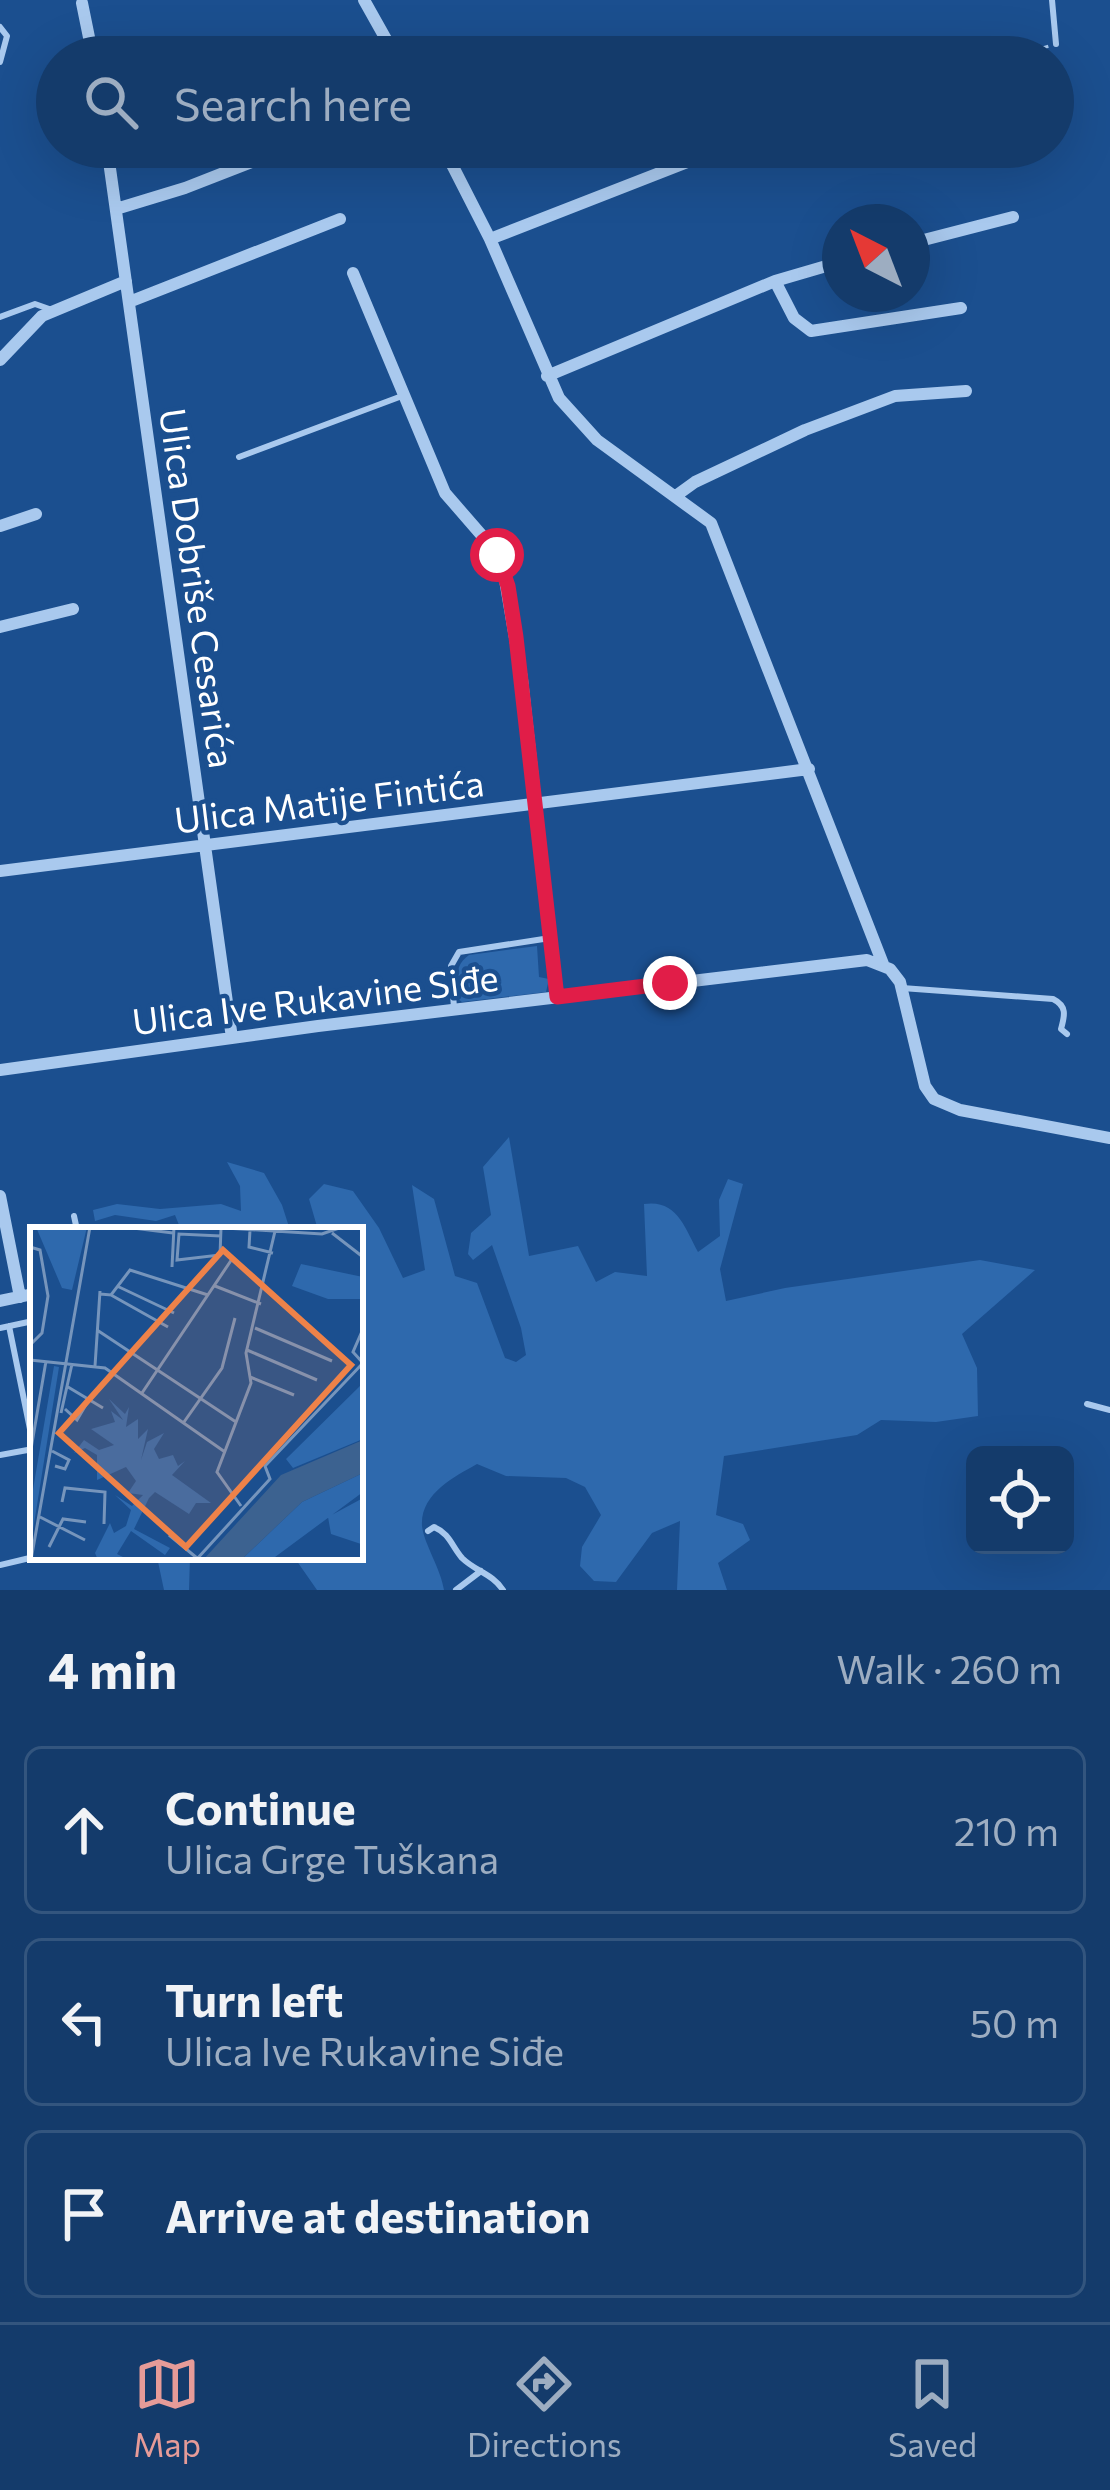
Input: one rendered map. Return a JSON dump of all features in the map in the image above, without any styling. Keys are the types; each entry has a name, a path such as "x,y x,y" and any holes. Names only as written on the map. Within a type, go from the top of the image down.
{"street":[{"path":"364,0 384,36"},
{"path":"82,4 89,36"},
{"name":"Ulica Dobriše Cesarića","path":"110,168 232,1038"},
{"path":"116,209 236,168"},
{"path":"454,168 490,239 547,376 576,419 597,440 711,523 723,544 883,964 894,972 902,988 925,1086 934,1099 960,1110 1110,1138"},
{"path":"490,239 672,168"},
{"path":"930,239 1012,217"},
{"path":"129,302 340,219"},
{"path":"547,376 775,281 822,267"},
{"path":"353,272 445,493 501,563 516,637 557,997"},
{"path":"0,360 52,310 126,281"},
{"path":"775,281 794,319 811,331 961,308"},
{"path":"676,495 805,430 895,396 966,391"},
{"path":"0,526 36,514"},
{"path":"0,628 73,609"},
{"name":"Ulica Matije Fintića","path":"0,871 809,769"},
{"name":"Ulica Ive Rukavine Siđe","path":"0,1070 557,997 867,960 883,964"},
{"path":"0,1196 27,1295 0,1301"}],"lane":[{"path":"1052,0 1055,36"},
{"path":"0,27 7,36 0,62"},
{"path":"0,317 35,304 52,310"},
{"path":"239,457 402,396"},
{"path":"454,1010 451,966 459,952 550,938"},
{"path":"902,988 1053,999 1066,1013 1061,1029 1066,1034"},
{"path":"74,1216 76,1227"},
{"path":"5,1327 30,1433"},
{"path":"1088,1404 1110,1410"},
{"path":"0,1455 30,1447"},
{"path":"428,1531 434,1527 443,1531 461,1557 495,1579 503,1590"},
{"path":"0,1565 30,1558"},
{"path":"456,1590 481,1571"}],"shaded area":[{"path":"537,946 539,977 549,979 546,992 458,999 458,969 469,955"},
{"path":"509,1137 529,1256 578,1246 596,1282 615,1272 647,1276 644,1204 672,1211 698,1252 720,1236 719,1200 728,1179 743,1184 720,1269 726,1301 980,1260 1035,1270 962,1334 977,1368 978,1416 936,1422 881,1420 857,1435 724,1456 716,1515 743,1524 750,1540 718,1563 727,1590 677,1590 680,1521 652,1533 616,1582 594,1581 580,1566 582,1547 601,1515 585,1487 566,1478 506,1476 477,1464 440,1488 423,1515 423,1533 444,1590 317,1590 296,1560 363,1560 363,1227 317,1227 309,1199 324,1184 353,1191 379,1228 403,1278 425,1270 412,1185 434,1199 455,1276 477,1283 505,1358 516,1362 526,1355 521,1328 492,1245 473,1260 468,1254 471,1233 491,1215 483,1167"},
{"path":"227,1162 264,1173 289,1227 180,1227 175,1215 156,1221 115,1215 95,1221 93,1210 117,1204 160,1209 221,1204 241,1211 240,1186"},
{"path":"158,1560 190,1560 189,1590 164,1590"}],"route":[{"path":"497,555 508,586 522,679 557,997 670,983"}]}
